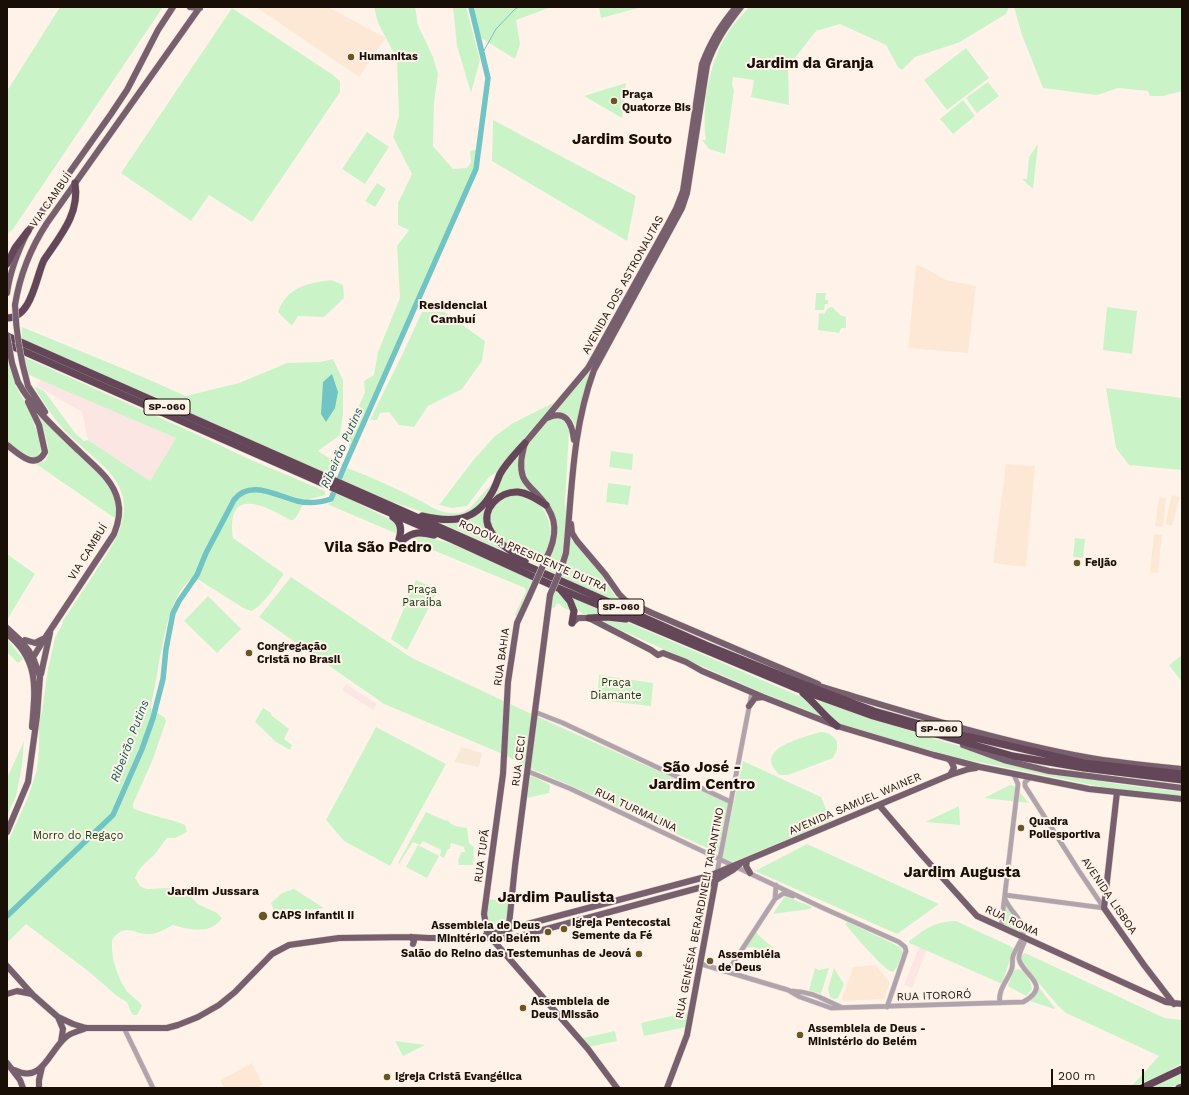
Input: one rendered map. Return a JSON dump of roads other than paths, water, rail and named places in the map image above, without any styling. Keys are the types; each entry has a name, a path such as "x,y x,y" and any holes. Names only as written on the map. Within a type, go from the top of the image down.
{"highway":[{"path":"7,318 14,317 21,312 27,304 34,290 44,260 71,219 75,206 75,183"},
{"path":"7,264 15,248 28,231"},
{"name":"RODOVIA PRESIDENTE DUTRA","path":"7,336 325,481"},
{"name":"RODOVIA PRESIDENTE DUTRA","path":"7,344 325,481 402,511 535,568 706,645 874,711 931,727 1084,763 1182,774"},
{"path":"7,349 87,379"},
{"path":"402,511 429,518 446,520 470,516 484,505 500,474 525,443"},
{"name":"RODOVIA PRESIDENTE DUTRA","path":"349,491 381,509 558,588 798,689 873,716 1013,756 1084,768 1182,780"},
{"path":"535,568 501,543 488,526 487,516 494,501 507,493 524,493 546,505"},
{"path":"381,509 396,519 400,524 401,539 414,533 429,534 451,539"},
{"path":"558,588 570,601 574,611 572,623"},
{"path":"586,618 616,617 636,620"},
{"path":"798,689 812,700 826,717 837,726"},
{"path":"1142,1088 1182,1068"}],"main road":[{"name":"VIA CAMBUÍ","path":"7,293 18,251 28,231 127,90 158,30 173,7"},
{"path":"190,7 200,7"},
{"name":"VIA CAMBUÍ","path":"56,428 28,386 21,362 18,345 15,304 21,276 34,243 200,7"},
{"name":"AVENIDA DOS ASTRONAUTAS","path":"550,550 554,537 553,519 546,505 524,478 521,467 521,456 525,443 588,368 676,209 683,191 702,64 708,47 719,28 736,7"},
{"name":"AVENIDA DOS ASTRONAUTAS","path":"550,595 566,553 575,447 586,391 594,370 682,208 687,193 707,65 713,49 723,31 741,7"},
{"name":"VIA CAMBUÍ","path":"7,336 12,363 18,382 24,393 41,413 109,480 118,500 119,512 117,525 109,542 44,638 31,660"},
{"path":"7,445 26,459 33,461 38,461 42,458 45,452 39,425 24,393"},
{"path":"544,420 557,414 562,415 572,428 575,447"},
{"path":"569,517 572,533 577,541 605,574 618,594 626,601 837,692"},
{"name":"RUA BAHIA","path":"503,774 507,700 512,652 517,623 550,550"},
{"name":"RUA CECI","path":"508,929 550,595"},
{"path":"572,623 578,618 586,618 651,650 658,655 663,654 763,697 837,726 934,755 1014,775 1089,789 1182,799"},
{"path":"7,628 20,640 40,678 37,716 28,782 7,832"},
{"name":"VIA CAMBUÍ","path":"40,678 50,631"},
{"path":"7,634 17,642 31,660 35,684 28,766 20,793 7,824"},
{"path":"25,640 35,643 44,638"},
{"path":"706,645 729,652 798,680 942,723 1086,757 1136,765 1182,769"},
{"path":"31,660 41,656 46,651"},
{"path":"749,706 755,698 763,697"},
{"path":"939,736 1004,760 1049,771 1182,788"},
{"path":"946,758 951,762 954,768 950,775"},
{"name":"AVENIDA SAMUEL WAINER","path":"736,866 950,775 980,767"},
{"name":"RUA TUPÃ","path":"490,937 484,921 484,914 503,774"},
{"path":"1104,908 1117,792"},
{"name":"RUA ROMA","path":"879,805 973,913 1024,938 1166,1002 1174,1004"},
{"path":"747,861 746,866 750,873"},
{"path":"490,937 508,929 709,876 736,866"},
{"path":"14,1070 20,1073 28,1074 36,1072 42,1067 68,1035 86,1028 167,1028 198,1017 225,1001 272,954 282,947 289,945 339,938 411,936 428,938 513,938 706,886 716,881 736,866"},
{"name":"RUA GENÉSIA BERARDINELI TARANTINO","path":"667,1088 687,1035 717,873"},
{"path":"709,876 716,881"},
{"path":"620,900 623,904 622,909"},
{"name":"AVENIDA LISBOA","path":"1104,908 1144,965 1174,1004"},
{"path":"544,929 541,923 553,917"},
{"path":"509,921 523,926"},
{"path":"500,938 508,929"},
{"path":"411,936 414,941 413,944"},
{"path":"490,937 588,1049 617,1088"},
{"path":"7,966 33,995 58,1017 86,1028"},
{"path":"7,994 19,992 33,995"},
{"path":"1174,1004 1182,1004"},
{"path":"58,1017 63,1029 61,1042"},
{"path":"7,1063 14,1070 23,1088"},
{"path":"38,1088 42,1067"}],"street":[{"name":"RUA GENÉSIA BERARDINELI TARANTINO","path":"717,873 752,692"},
{"path":"535,712 563,723 731,802"},
{"name":"RUA TURMALINA","path":"527,771 571,789 807,899"},
{"path":"1001,927 1018,784 1014,775"},
{"path":"1018,784 1028,777"},
{"name":"AVENIDA LISBOA","path":"1028,777 1025,782 1025,786 1104,908"},
{"path":"728,971 775,899 777,889 776,885"},
{"path":"775,899 784,893 807,899 899,942 905,947 906,951 887,1007"},
{"path":"1004,896 1104,908"},
{"path":"1004,896 1008,906 1023,928 1024,938 1019,956 1019,961 1023,967"},
{"path":"1000,1003 1000,994 1012,968 1013,956 1024,938"},
{"name":"RUA ITORORÓ","path":"701,964 788,990 800,997 831,1008 1024,1002 1030,999 1034,994 1036,985 1033,978 1023,967"},
{"path":"1012,968 1019,966 1023,967"},
{"path":"124,1028 153,1088"}],"water":[{"path":"332,374 338,392 335,408 326,422 321,414 323,382"}],"waterway":[{"name":"Ribeirão Putins","path":"7,916 113,815 142,749 153,718 163,679 166,649 173,613 179,601 197,575 206,553 234,500 240,494 256,490 306,503 331,499 476,169 488,78 471,7"},
{"path":"482,54 496,29 515,9 519,7"}],"place":[{"name":"Humanitas","path":"351,57"},
{"name":"Praça Quatorze Bis","path":"614,101"},
{"name":"Feijão","path":"1077,563"},
{"name":"Congregação Cristã no Brasil","path":"249,653"},
{"name":"Quadra Poliesportiva","path":"1021,828"},
{"name":"CAPS Infantil II","path":"263,916"},
{"name":"Igreja Pentecostal Semente da Fé","path":"564,929"},
{"name":"Assembleia de Deus Minitério do Belém","path":"548,932"},
{"name":"Salão do Reino das Testemunhas de Jeová","path":"639,954"},
{"name":"Assembléia de Deus","path":"710,961"},
{"name":"Assembleia de Deus Missão","path":"523,1008"},
{"name":"Assembleia de Deus - Ministério do Belém","path":"800,1035"},
{"name":"Igreja Cristã Evangélica","path":"387,1077"}],"district":[{"name":"Jardim da Granja","path":"810,64"},
{"name":"Jardim Souto","path":"622,140"},
{"name":"Residencial Cambuí","path":"453,312"},
{"name":"Vila São Pedro","path":"378,548"},
{"name":"São José - Jardim Centro","path":"702,776"},
{"name":"Jardim Augusta","path":"962,873"},
{"name":"Jardim Jussara","path":"213,891"},
{"name":"Jardim Paulista","path":"556,898"}],"park label":[{"name":"Praça Paraíba","path":"422,596"},
{"name":"Praça Diamante","path":"616,689"},
{"name":"Morro do Regaço","path":"78,836"}]}
